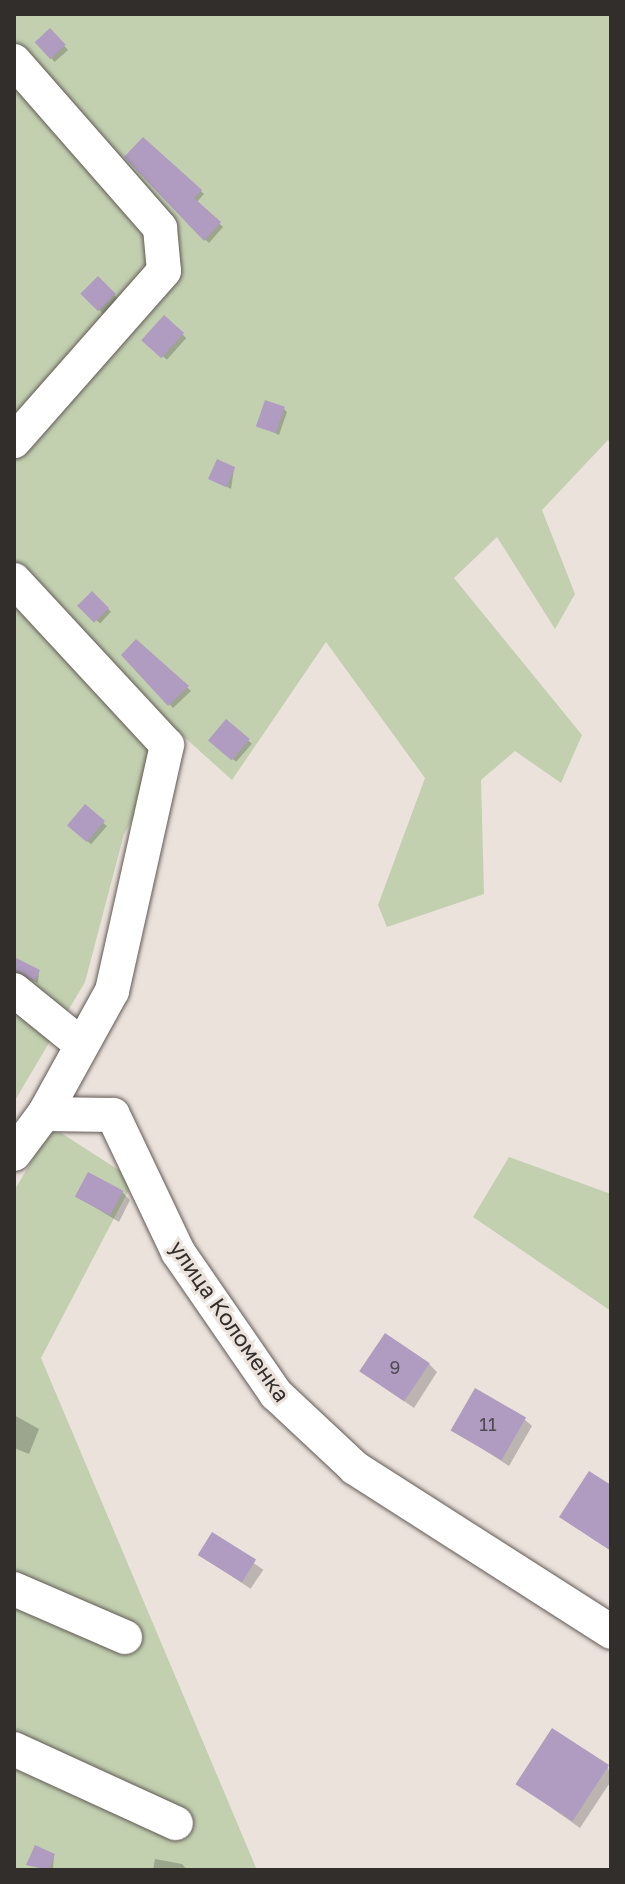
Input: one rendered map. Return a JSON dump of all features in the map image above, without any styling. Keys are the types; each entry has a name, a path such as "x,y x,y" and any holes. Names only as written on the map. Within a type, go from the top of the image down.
{"street":[{"path":"14,61 160,228 164,271 14,441"},
{"path":"14,580 167,745 112,991 44,1114 14,1154"},
{"path":"14,990 82,1045"},
{"name":"улица Коломенка","path":"44,1114 113,1115 178,1252 276,1394 355,1468 611,1632"},
{"path":"14,1589 125,1637"},
{"path":"14,1749 176,1823"}],"green space":[{"path":"14,14 611,14 611,444 608,440 542,510 575,594 555,629 497,537 454,578 582,735 561,783 515,751 481,780 484,894 387,927 378,905 425,778 326,642 232,780 182,735 124,834 85,982 14,1102"},
{"path":"52,1127 134,1180 41,1358 257,1870 14,1870 14,1191"},
{"path":"509,1157 611,1194 611,1311 473,1217"}],"building":[{"path":"50,28 66,45 50,59 35,42"},
{"path":"143,137 202,190 194,198 221,222 204,241 124,157"},
{"path":"98,276 116,294 98,311 80,294"},
{"path":"164,315 184,333 161,358 141,340"},
{"path":"265,400 285,407 276,433 256,426"},
{"path":"217,459 235,467 226,487 208,479"},
{"path":"92,591 109,608 94,623 77,606"},
{"path":"136,639 189,686 168,706 121,655"},
{"path":"226,719 250,739 232,760 208,740"},
{"path":"85,804 105,821 87,842 67,825"},
{"path":"14,957 40,970 35,981 14,970"},
{"path":"88,1172 123,1191 110,1216 75,1197"},
{"path":"385,1333 430,1363 404,1401 359,1371"},
{"path":"475,1388 526,1418 502,1460 450,1430"},
{"path":"589,1471 611,1485 611,1551 559,1517"},
{"path":"212,1532 256,1560 242,1582 198,1555"},
{"path":"552,1728 609,1765 573,1821 516,1784"},
{"path":"35,1845 55,1854 49,1870 26,1865"}]}
